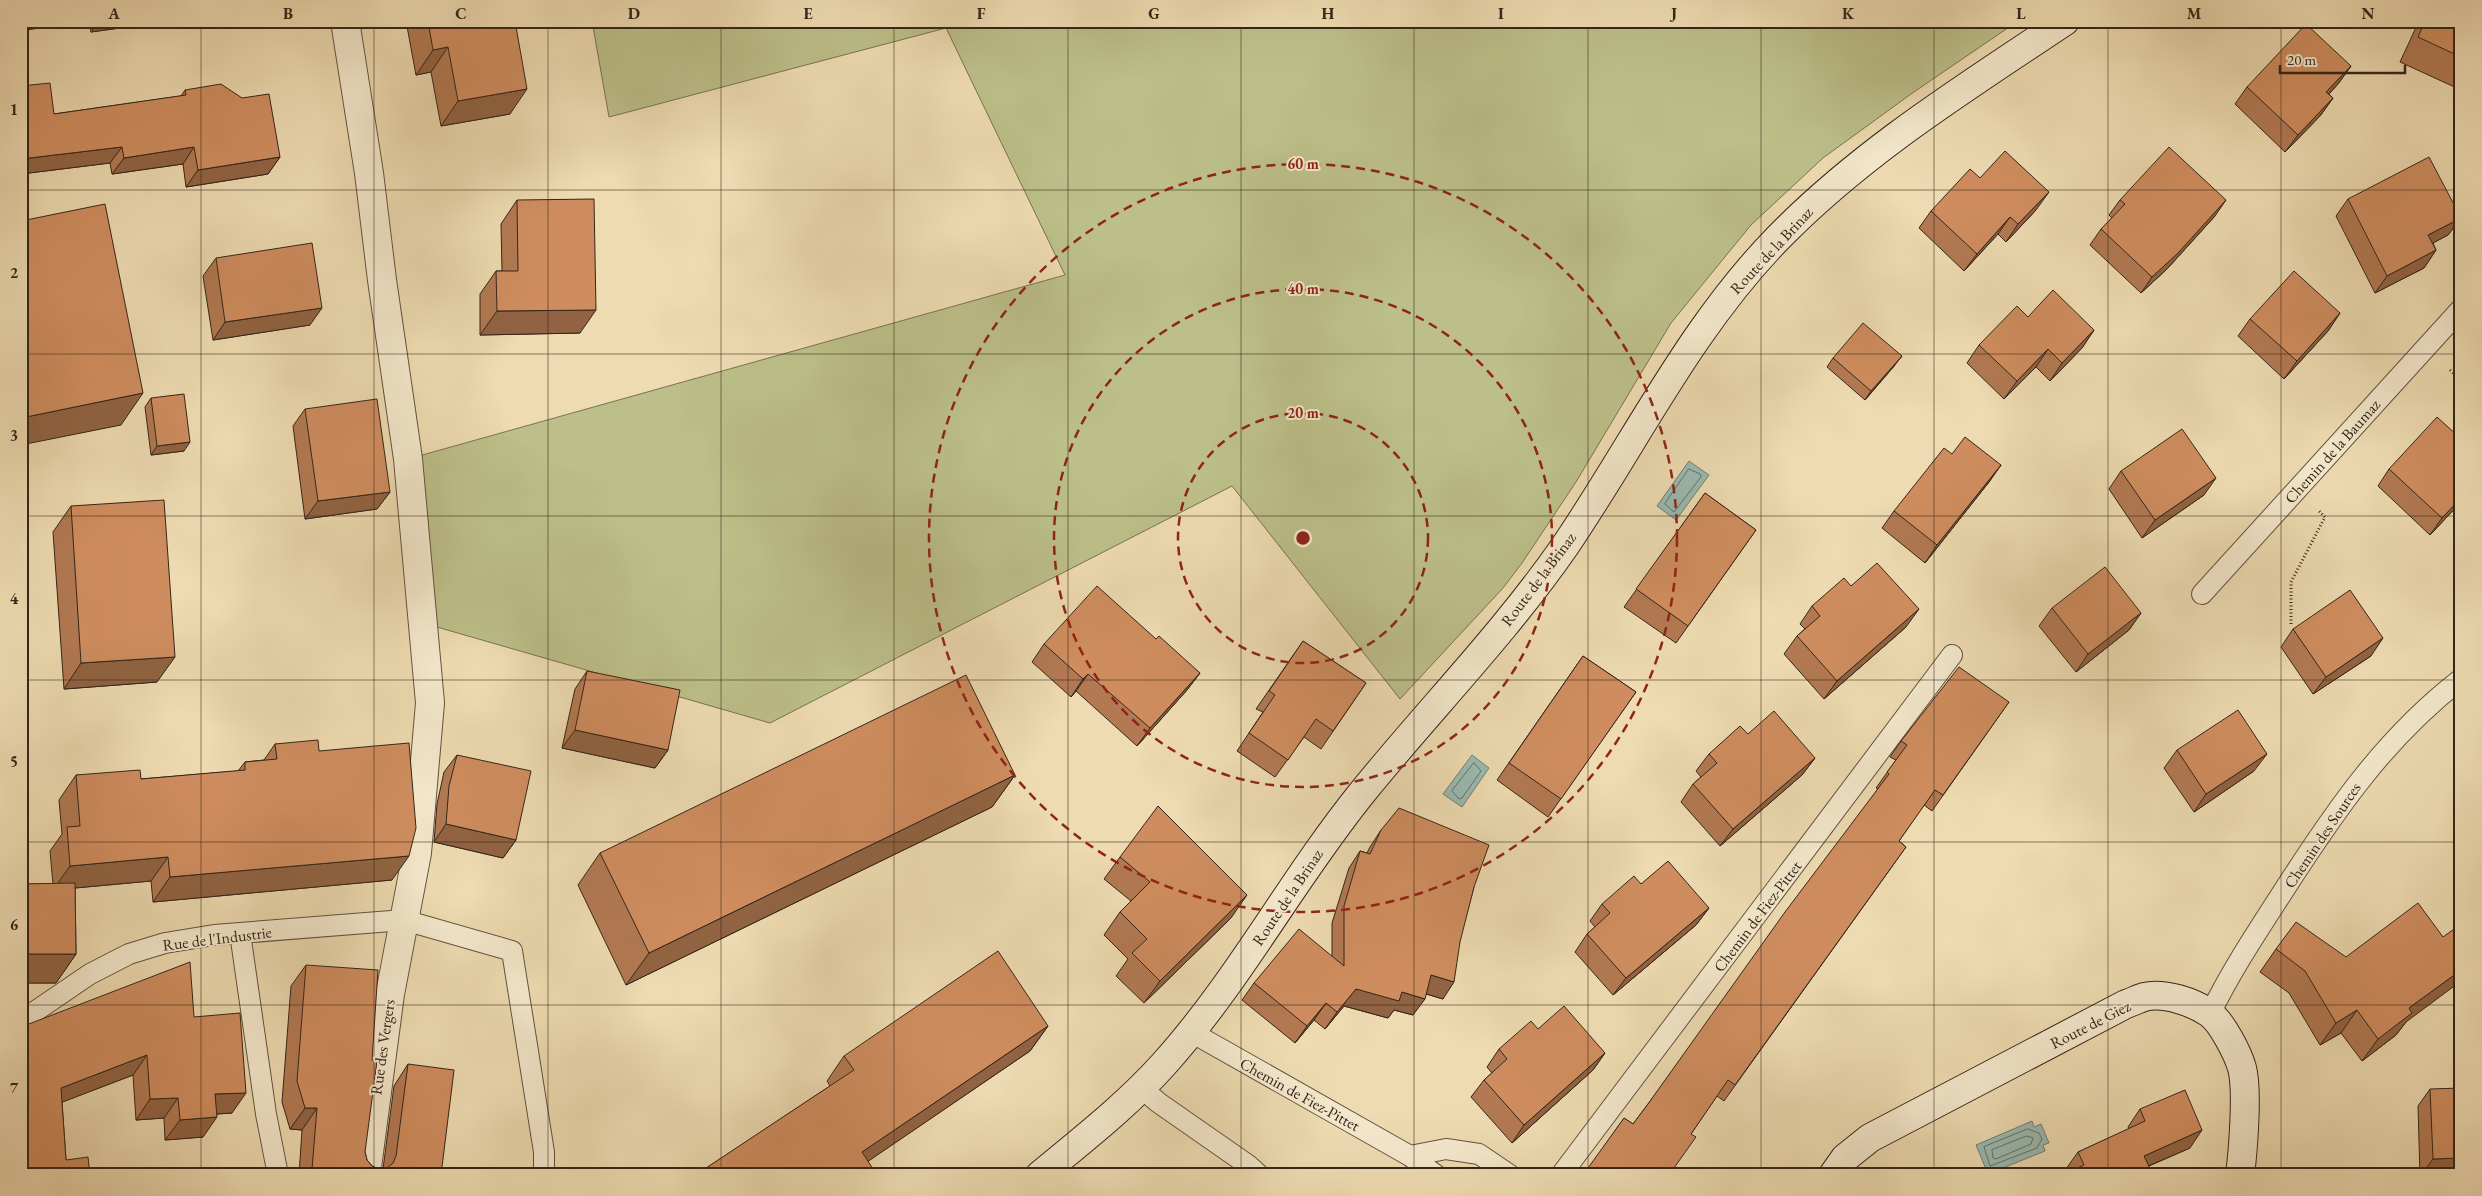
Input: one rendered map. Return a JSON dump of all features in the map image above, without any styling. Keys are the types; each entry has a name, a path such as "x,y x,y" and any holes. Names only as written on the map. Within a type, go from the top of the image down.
{"street":[{"name":"Rue des Vergers","path":"345,21 370,173 382,280 408,459 430,704 417,853 390,994 366,1175"},
{"name":"Route de la Brinaz","path":"1040,1175 1140,1087 1160,1068 1191,1032 1230,980 1315,855 1360,796 1531,593 1566,543 1708,322 1742,277 1812,204 1862,161 1934,108 2065,21"},
{"name":"Route de Giez","path":"1833,1175 1845,1158 1870,1138 2126,1004 2145,997 2165,997 2184,1001 2210,1014 2234,1046 2242,1070 2244,1102 2240,1175"}],"lane":[{"name":"Chemin de la Baumaz","path":"2202,594 2461,309"},
{"name":"Chemin de Fiez-Pittet","path":"1561,1175 1952,655"},
{"name":"Chemin des Sources","path":"2210,1014 2230,974 2343,800 2399,734 2424,709 2461,679"},
{"name":"Rue de l'Industrie","path":"21,1021 90,974 129,954 165,943 240,933 404,920"},
{"path":"404,920 512,951 544,1152 544,1175"},
{"path":"240,933 266,1114 278,1175"},
{"name":"Chemin de Fiez-Pittet","path":"1191,1032 1410,1156 1436,1175"},
{"path":"1140,1087 1159,1103 1248,1165 1259,1175"},
{"path":"1410,1156 1446,1149 1479,1154 1510,1175"}],"path":[{"path":"2290,624 2291,582 2325,517 2298,489"}],"green space":[{"path":"592,21 2018,21 1911,94 1823,158 1751,225 1671,323 1576,482 1522,563 1503,588 1400,699 1232,486 770,723 423,623 408,459 1065,275 946,28 609,117"}],"water":[{"path":"1689,461 1709,475 1676,520 1657,506"},
{"path":"1472,755 1489,768 1462,807 1443,794"},
{"path":"2032,1121 2034,1127 2041,1124 2049,1143 2043,1145 2045,1151 1988,1174 1976,1145"}],"building":[{"path":"428,21 515,21 527,89 458,101 448,47 433,50"},
{"path":"2425,21 2461,21 2461,57 2418,37"},
{"path":"2306,24 2351,66 2326,92 2333,98 2298,135 2247,87"},
{"path":"50,83 54,114 186,95 185,90 221,84 242,98 269,94 280,157 198,170 194,147 124,158 122,147 21,159 21,86"},
{"path":"2169,147 2226,200 2178,253 2152,277 2101,229 2125,204 2120,200"},
{"path":"2005,151 2049,192 2018,224 2010,217 1977,254 1931,211 1970,169 1980,178"},
{"path":"2429,157 2461,218 2428,235 2436,250 2387,276 2348,199"},
{"path":"594,199 596,310 497,311 496,271 518,271 517,200"},
{"path":"105,204 143,393 21,418 21,221"},
{"path":"312,243 322,308 225,322 216,258"},
{"path":"2294,271 2340,313 2297,361 2250,319"},
{"path":"2053,290 2094,330 2062,363 2048,349 2017,381 1979,345 2017,306 2028,317"},
{"path":"1863,323 1902,356 1871,391 1833,358"},
{"path":"184,394 190,442 157,446 151,398"},
{"path":"377,399 390,492 318,501 305,409"},
{"path":"2437,417 2458,436 2461,432 2461,498 2442,518 2389,469"},
{"path":"2182,429 2216,478 2155,520 2121,471"},
{"path":"1965,437 2001,465 1937,545 1894,511 1944,448 1952,454"},
{"path":"1705,493 1756,530 1688,626 1636,589"},
{"path":"164,500 175,657 81,663 71,506"},
{"path":"1877,563 1919,609 1837,681 1797,636 1820,616 1812,606 1844,578 1851,586"},
{"path":"2105,567 2141,613 2088,654 2052,608"},
{"path":"1097,586 1156,639 1159,636 1200,673 1150,728 1088,674 1083,679 1044,644"},
{"path":"2350,590 2383,638 2326,677 2293,629"},
{"path":"1303,641 1366,683 1333,731 1316,719 1288,760 1249,733 1275,695 1269,691"},
{"path":"1583,656 1636,692 1561,799 1509,763"},
{"path":"1959,667 2009,702 1943,795 1935,790 1899,841 1906,847 1735,1085 1728,1080 1691,1134 1696,1137 1669,1175 1598,1175 1588,1168 1624,1118 1633,1124 1648,1104 1785,912 1889,774 1887,772 1907,745 1901,741"},
{"path":"587,671 680,690 668,750 575,730"},
{"path":"966,675 1015,775 649,953 600,853"},
{"path":"2238,710 2267,754 2206,794 2177,750"},
{"path":"1774,711 1815,758 1733,829 1693,784 1717,763 1709,754 1740,726 1748,734"},
{"path":"318,740 319,751 409,743 416,828 409,856 170,877 168,857 70,866 67,827 80,826 76,775 140,770 141,779 245,770 245,762 277,759 275,744"},
{"path":"457,755 531,771 516,840 446,824 449,786"},
{"path":"1158,806 1247,895 1160,981 1132,953 1147,939 1120,912 1150,882 1120,857"},
{"path":"1399,808 1489,845 1474,887 1460,942 1454,982 1431,975 1425,999 1402,992 1399,1001 1356,989 1337,1012 1326,1003 1307,1026 1254,983 1299,929 1344,966 1344,906 1360,851 1370,854 1381,830"},
{"path":"1668,861 1709,908 1626,978 1587,934 1610,913 1602,904 1634,876 1641,884"},
{"path":"75,883 76,954 21,954 21,884"},
{"path":"2418,903 2443,937 2461,924 2461,970 2409,1008 2412,1013 2378,1039 2357,1010 2336,1023 2305,971 2276,949 2296,922 2346,957"},
{"path":"998,951 1048,1026 862,1152 875,1172 870,1175 697,1175 854,1070 844,1056"},
{"path":"190,962 194,1017 240,1013 246,1093 215,1094 217,1117 180,1120 178,1098 150,1099 147,1055 61,1088 66,1160 88,1157 90,1175 21,1175 21,1027"},
{"path":"306,965 378,970 372,1060 377,1061 365,1152 367,1160 372,1166 379,1169 387,1168 393,1163 396,1156 408,1064 454,1070 441,1175 323,1175 324,1169 312,1169 317,1108 305,1108 297,1081"},
{"path":"1564,1006 1605,1053 1524,1125 1484,1080 1507,1059 1499,1049 1531,1021 1538,1029"},
{"path":"2461,1088 2461,1158 2433,1159 2430,1089"},
{"path":"2185,1090 2202,1130 2144,1156 2153,1175 2063,1175 2084,1165 2078,1152 2145,1121 2140,1109"}]}
